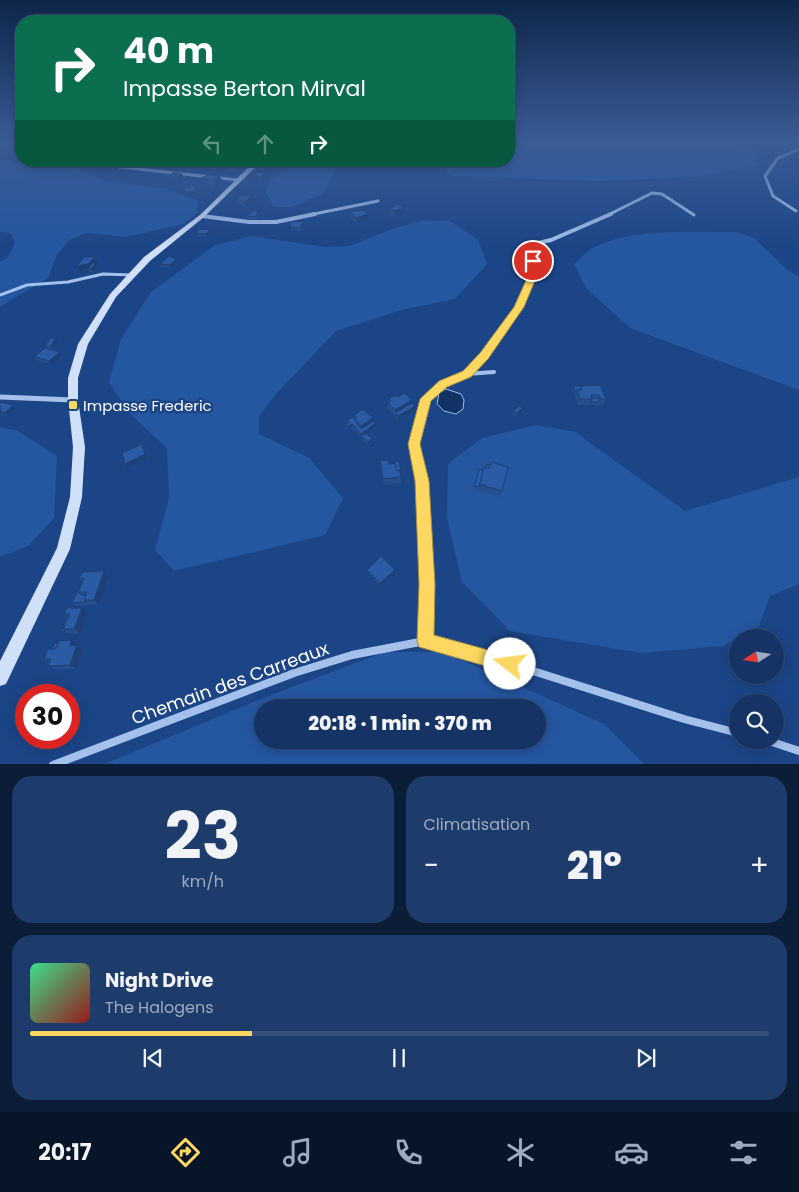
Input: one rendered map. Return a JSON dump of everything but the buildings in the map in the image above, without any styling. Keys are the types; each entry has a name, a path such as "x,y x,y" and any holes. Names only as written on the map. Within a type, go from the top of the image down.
{"main road":[{"path":"0,678 63,549 76,496 79,447 73,400 73,378 83,344 113,296 147,258 202,216 243,176"}],"street":[{"path":"199,176 238,180"},
{"path":"765,176 773,196 796,211"},
{"path":"425,641 427,584 422,481 414,444 426,399 443,384 467,374 484,356 519,307 532,276 534,244 551,240 607,216 652,193 662,194 694,215"},
{"path":"202,216 230,218 249,222 276,222 378,201"},
{"path":"0,397 73,400"},
{"name":"Chemain des Carreaux","path":"53,764 125,739 294,673 352,655 425,641 510,664 684,719 729,731"},
{"path":"784,746 799,751"}],"lane":[{"path":"0,295 27,286 68,282 103,274 132,275"},
{"path":"467,374 494,372"}],"shaded area":[{"path":"0,176 93,176 105,181 166,189 198,201 197,213 183,224 126,237 87,233 69,240 57,255 48,278 0,307 0,262 7,258 15,243 10,233 0,232"},
{"path":"276,176 333,176 323,194 291,207 274,207 266,193 270,179"},
{"path":"452,176 703,176 599,181"},
{"path":"425,220 450,221 478,240 487,264 455,299 405,309 336,331 277,393 259,416 259,434 309,458 343,498 325,535 174,571 155,550 169,498 167,448 129,413 109,382 121,339 151,292 215,245 252,236 325,247 349,246 398,227"},
{"path":"664,232 737,232 754,238 786,269 799,277 799,390 630,328 586,288 574,264 595,247 626,237"},
{"path":"446,389 461,394 464,400 463,409 456,414 444,411 437,404 439,393"},
{"path":"536,425 575,432 685,511 799,477 799,584 770,596 759,626 754,629 729,629 729,643 723,646 641,653 510,631 462,582 447,518 448,464 482,438"},
{"path":"0,427 18,431 57,456 54,518 28,546 0,557"},
{"path":"385,652 444,652 604,724 644,764 104,764 254,702 254,749 546,749 546,699 261,699"}],"place":[{"name":"Impasse Frederic","path":"73,405"}],"route":[{"path":"510,664 425,641 427,584 422,481 414,444 426,399 443,384 467,374 484,356 519,307 532,276 533,261"}]}
